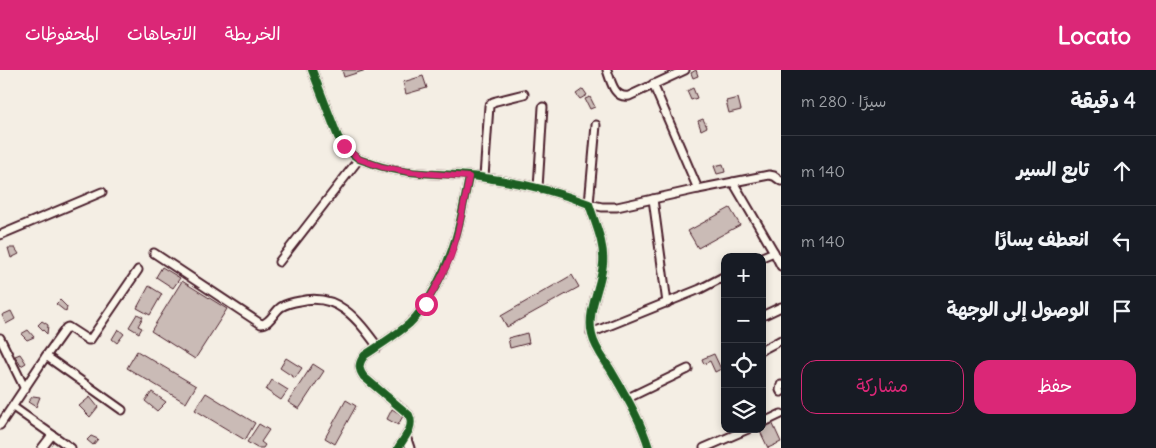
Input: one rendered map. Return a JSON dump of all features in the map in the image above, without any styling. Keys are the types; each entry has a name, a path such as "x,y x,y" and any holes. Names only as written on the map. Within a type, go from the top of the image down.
{"street":[{"path":"312,70 338,137 344,146 359,159 382,167 410,172 484,177 538,188 589,204 617,207 769,175 781,181"},
{"path":"607,70 615,89 621,96 625,97 685,70"},
{"path":"653,84 698,189"},
{"path":"484,177 489,106 492,102 524,94"},
{"path":"538,188 543,107"},
{"path":"596,125 589,204 601,244 603,265 592,307 591,333 596,347 628,398 649,448"},
{"path":"279,262 359,159"},
{"path":"398,448 406,436 412,421 409,415 364,377 360,372 359,364 365,355 409,323 426,304 443,273 457,237 469,177"},
{"path":"733,182 781,266"},
{"path":"0,234 102,192"},
{"path":"653,199 667,303"},
{"path":"766,255 774,252"},
{"path":"154,253 261,324 265,324 280,307 305,300 329,301 349,313 364,328 378,347"},
{"path":"0,426 67,327 88,340 91,339 138,270"},
{"path":"591,333 667,303 721,278"},
{"path":"766,314 781,308"},
{"path":"0,338 25,389"},
{"path":"766,348 781,340"},
{"path":"46,356 122,410"},
{"path":"628,398 688,369"},
{"path":"781,385 781,392"},
{"path":"13,407 71,448"},
{"path":"766,420 781,414"},
{"path":"704,448 739,433"},
{"path":"42,448 52,435"},
{"path":"406,436 410,448"}],"building":[{"path":"342,70 366,70 344,77"},
{"path":"696,70 698,76 693,78 691,73"},
{"path":"423,76 427,88 406,94 403,82"},
{"path":"693,88 697,98 691,100 687,91"},
{"path":"583,89 587,95 580,99 576,94"},
{"path":"590,97 595,107 590,109 585,99"},
{"path":"738,98 741,110 729,113 726,101"},
{"path":"703,119 707,127 701,130 698,121"},
{"path":"723,164 725,172 717,174 714,166"},
{"path":"730,208 740,225 698,248 688,231"},
{"path":"8,248 15,248 19,254 11,258"},
{"path":"162,267 180,278 173,288 156,277"},
{"path":"572,275 579,287 507,327 501,316"},
{"path":"182,281 227,309 195,359 151,331"},
{"path":"149,286 162,294 150,315 137,308"},
{"path":"60,300 67,307 66,312 56,304"},
{"path":"11,311 15,319 6,324 2,315"},
{"path":"137,314 143,317 138,326 142,328 139,333 129,327"},
{"path":"42,321 48,325 47,334 38,325"},
{"path":"118,329 124,334 117,343 112,339"},
{"path":"28,330 34,337 27,340 21,334"},
{"path":"527,333 529,343 510,348 508,338"},
{"path":"137,351 196,386 186,403 127,368"},
{"path":"20,354 26,363 21,366 15,356"},
{"path":"714,354 721,369 715,372 710,361 704,364 702,359"},
{"path":"286,358 302,368 295,378 280,368"},
{"path":"313,364 324,371 299,409 288,402"},
{"path":"272,380 288,390 281,400 266,390"},
{"path":"152,392 166,402 157,411 145,401"},
{"path":"206,393 255,423 245,440 195,410"},
{"path":"33,396 40,397 36,407 28,402"},
{"path":"90,397 98,407 90,417 79,406"},
{"path":"346,400 356,406 335,444 325,438"},
{"path":"392,409 403,416 398,425 387,419"},
{"path":"771,420 781,442 768,448 761,433 766,433 766,423"},
{"path":"259,424 269,430 261,442 265,445 263,448 257,448 247,442"},
{"path":"91,436 98,439 93,445 87,440"}],"cycle path":[{"path":"312,70 338,137 347,149 359,159 401,171 472,176 513,182 551,191 589,204 599,234 603,256 602,273 592,308 591,326 593,340 633,409 649,448"},
{"path":"398,448 410,428 409,415 364,377 360,369 360,363 365,355 409,324 421,311 430,296 443,272 453,246 469,177"}],"route":[{"path":"344,146 359,159 382,167 410,172 469,177 457,237 443,273 426,304"}]}
